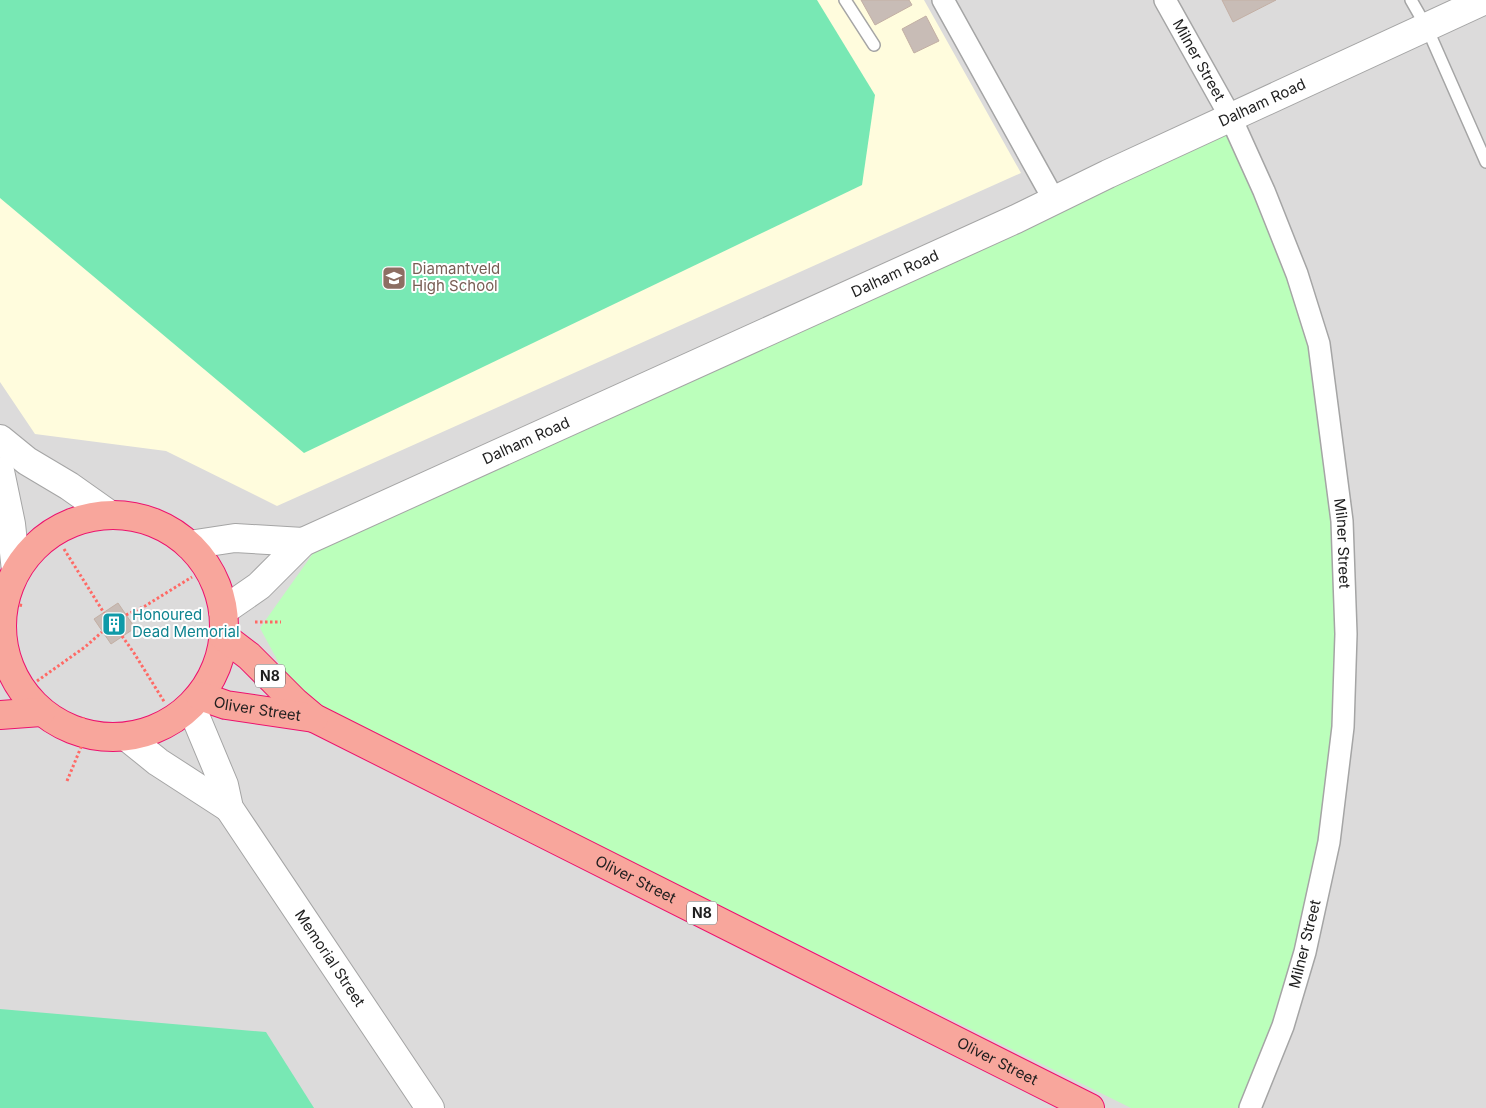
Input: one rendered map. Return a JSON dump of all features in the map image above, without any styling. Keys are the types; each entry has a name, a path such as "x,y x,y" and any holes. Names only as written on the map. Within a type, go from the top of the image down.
{"highway":[{"path":"110,515 132,516 152,522 172,531 189,545 205,564 217,587 223,624 221,653 209,682 185,702 172,721 150,732 127,737 106,738 85,726 55,722 41,712 22,691 8,665 1,638 2,620 9,603 11,581 29,552 46,537 66,525 87,517 110,515"},
{"name":"Oliver Street","path":"223,624 249,656 295,702 314,718 1090,1108"},
{"name":"Oliver Street","path":"185,702 226,705 314,718"},
{"path":"0,715 41,712"}],"street":[{"path":"943,0 1054,200"},
{"name":"Milner Street","path":"1165,0 1231,118 1264,192 1297,274 1319,344 1342,521 1346,634 1343,728 1329,842 1305,952 1283,1026 1250,1108"},
{"name":"Dalham Road","path":"223,624 303,542 1054,200 1485,0"},
{"path":"0,439 27,461 110,515"},
{"path":"0,471 11,524 16,571"},
{"name":"Dalham Road","path":"189,545 235,538 303,542"},
{"name":"Memorial Street","path":"185,702 224,785 229,808 430,1108"},
{"name":"Memorial Street","path":"127,737 158,762 229,808"}],"lane":[{"path":"845,0 874,45"},
{"path":"1411,0 1427,28 1486,162"}],"path":[{"path":"64,549 104,613"},
{"path":"126,615 192,578"},
{"path":"37,681 86,647 102,632"},
{"path":"122,636 134,653 185,702"},
{"path":"66,781 85,726"}],"shaded area":[{"path":"0,0 1486,0 1486,1108 0,1108"},
{"name":"Diamantveld High School","path":"0,0 924,0 1021,173 277,506 166,451 35,434 0,382"}],"green space":[{"name":"Diamantveld High School","path":"0,0 817,0 875,95 862,185 304,453 0,198"},
{"path":"1230,120 1319,342 1347,705 1296,957 1246,1108 1131,1108 297,697 260,628 314,552"},
{"path":"0,1009 266,1032 314,1108 0,1108"}],"building":[{"path":"861,0 909,0 912,5 875,25"},
{"path":"1222,0 1276,0 1233,22"},
{"path":"926,16 939,41 914,53 902,29"},
{"name":"Honoured Dead Memorial","path":"118,603 135,628 111,644 94,619"}],"place":[{"name":"Diamantveld High School","path":"394,278"},
{"name":"Honoured Dead Memorial","path":"114,624"}]}
